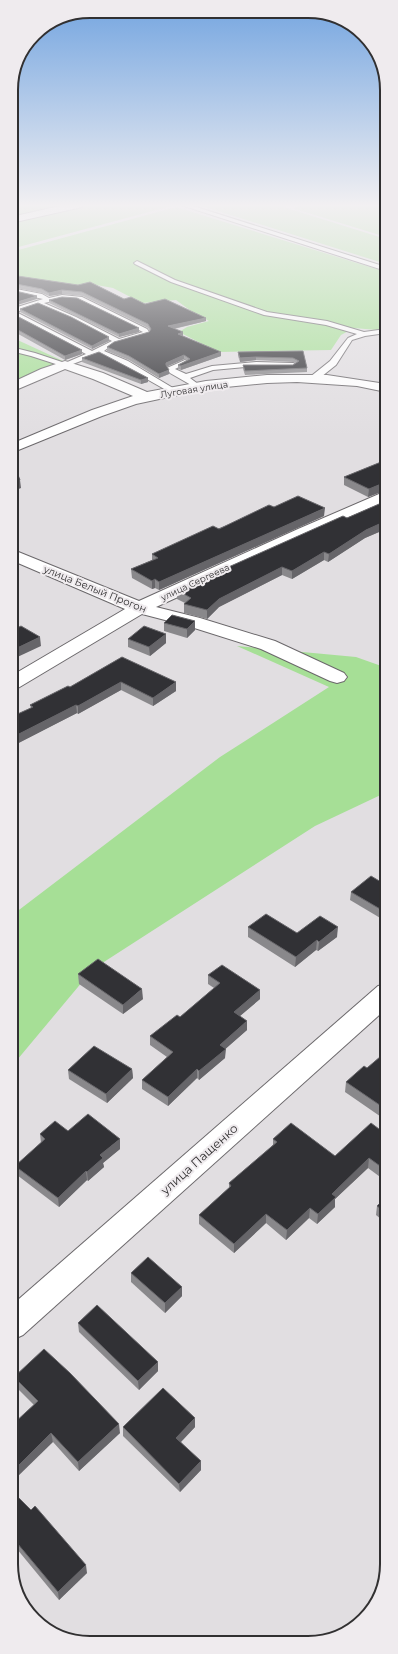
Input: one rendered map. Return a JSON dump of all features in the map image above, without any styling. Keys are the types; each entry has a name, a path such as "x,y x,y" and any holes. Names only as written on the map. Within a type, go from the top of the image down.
{"street":[{"path":"18,385 65,365 98,376 147,397"},
{"name":"Луговая улица","path":"18,446 109,409 147,397 198,387 266,378 352,382 380,387"},
{"name":"улица Сергеева","path":"18,680 139,608 380,499"},
{"name":"улица Белый Прогон","path":"18,557 139,608 194,622 268,645 336,677"},
{"name":"улица Пащенко","path":"18,1320 380,999"}],"lane":[{"path":"176,282 266,314 327,323 364,334"},
{"path":"18,291 30,293 47,299"},
{"path":"18,309 47,299 66,297 80,298 145,330 147,333 140,336 118,340 99,351 90,353 65,365 18,351"},
{"path":"39,303 74,318 118,340"},
{"path":"18,315 90,353"},
{"path":"313,379 333,362 350,339 364,334 380,333"},
{"path":"99,351 125,363 169,388"},
{"path":"185,362 171,368 172,371 185,377 198,387"},
{"path":"185,377 212,368 256,364 293,365"}],"green space":[{"path":"46,282 380,282 380,329 354,328 341,335 331,350 218,352 179,332 187,327 209,321 191,311 176,300 142,303 113,288 91,284 79,287"},
{"path":"18,340 63,361 18,383"},
{"path":"237,646 356,657 380,666 380,795 315,826 93,969 18,1059 18,911 220,757 329,687"}],"building":[{"path":"18,282 59,282 78,285 90,282 124,299 131,297 145,304 165,299 206,318 168,326 183,332 178,334 221,352 181,366 178,365 190,359 184,355 166,363 169,370 159,374 129,356 107,347 114,342 149,332 151,329 148,324 82,292 62,290 49,293 42,289 18,284"},
{"path":"18,292 37,296 18,302"},
{"path":"62,297 77,298 139,328 119,334 49,300"},
{"path":"38,303 71,317 109,337 92,346 20,309"},
{"path":"18,317 82,350 65,356 18,330"},
{"path":"303,351 307,368 245,371 243,365 293,365 299,361 293,358 240,358 238,352"},
{"path":"99,352 148,378 141,380 82,358"},
{"path":"380,462 380,484 369,489 344,477"},
{"path":"298,496 325,508 159,582 155,579 152,581 131,569 158,558 152,554 213,526 219,529 269,505 274,507"},
{"path":"380,504 380,524 366,530 329,554 324,552 292,571 282,567 219,599 207,610 184,604 191,598 177,590 343,516 347,518"},
{"path":"172,615 195,621 187,629 164,623"},
{"path":"21,626 40,637 18,648 18,628"},
{"path":"144,626 166,634 149,647 128,639"},
{"path":"122,657 176,682 153,698 121,682 78,706 76,705 18,734 18,714 33,707 30,705 68,686 70,687"},
{"path":"371,876 380,881 380,909 351,892"},
{"path":"266,914 297,933 320,916 338,927 319,942 317,940 296,957 248,927"},
{"path":"98,959 142,989 123,1005 78,974"},
{"path":"222,965 260,990 234,1012 247,1021 220,1045 226,1049 199,1071 197,1069 168,1097 142,1080 173,1052 150,1036 177,1015 180,1017 220,983 208,975"},
{"path":"94,1046 132,1069 106,1094 68,1070"},
{"path":"380,1057 380,1105 346,1082 364,1066 367,1068"},
{"path":"88,1114 120,1139 100,1155 103,1158 87,1172 86,1171 58,1198 18,1168 18,1163 45,1139 40,1134 55,1121 68,1131"},
{"path":"291,1123 335,1156 371,1123 380,1130 380,1166 369,1158 332,1194 336,1197 318,1214 310,1208 287,1230 266,1214 234,1244 199,1215 231,1186 229,1183 277,1142 273,1139"},
{"path":"148,1257 182,1287 165,1303 131,1273"},
{"path":"97,1305 158,1362 138,1381 78,1323"},
{"path":"44,1349 70,1373 119,1424 78,1462 51,1433 18,1466 18,1419 38,1401 18,1381 18,1373"},
{"path":"163,1388 195,1418 176,1438 201,1461 179,1484 123,1427"},
{"path":"18,1497 31,1510 35,1506 86,1565 58,1592 18,1544"}]}
